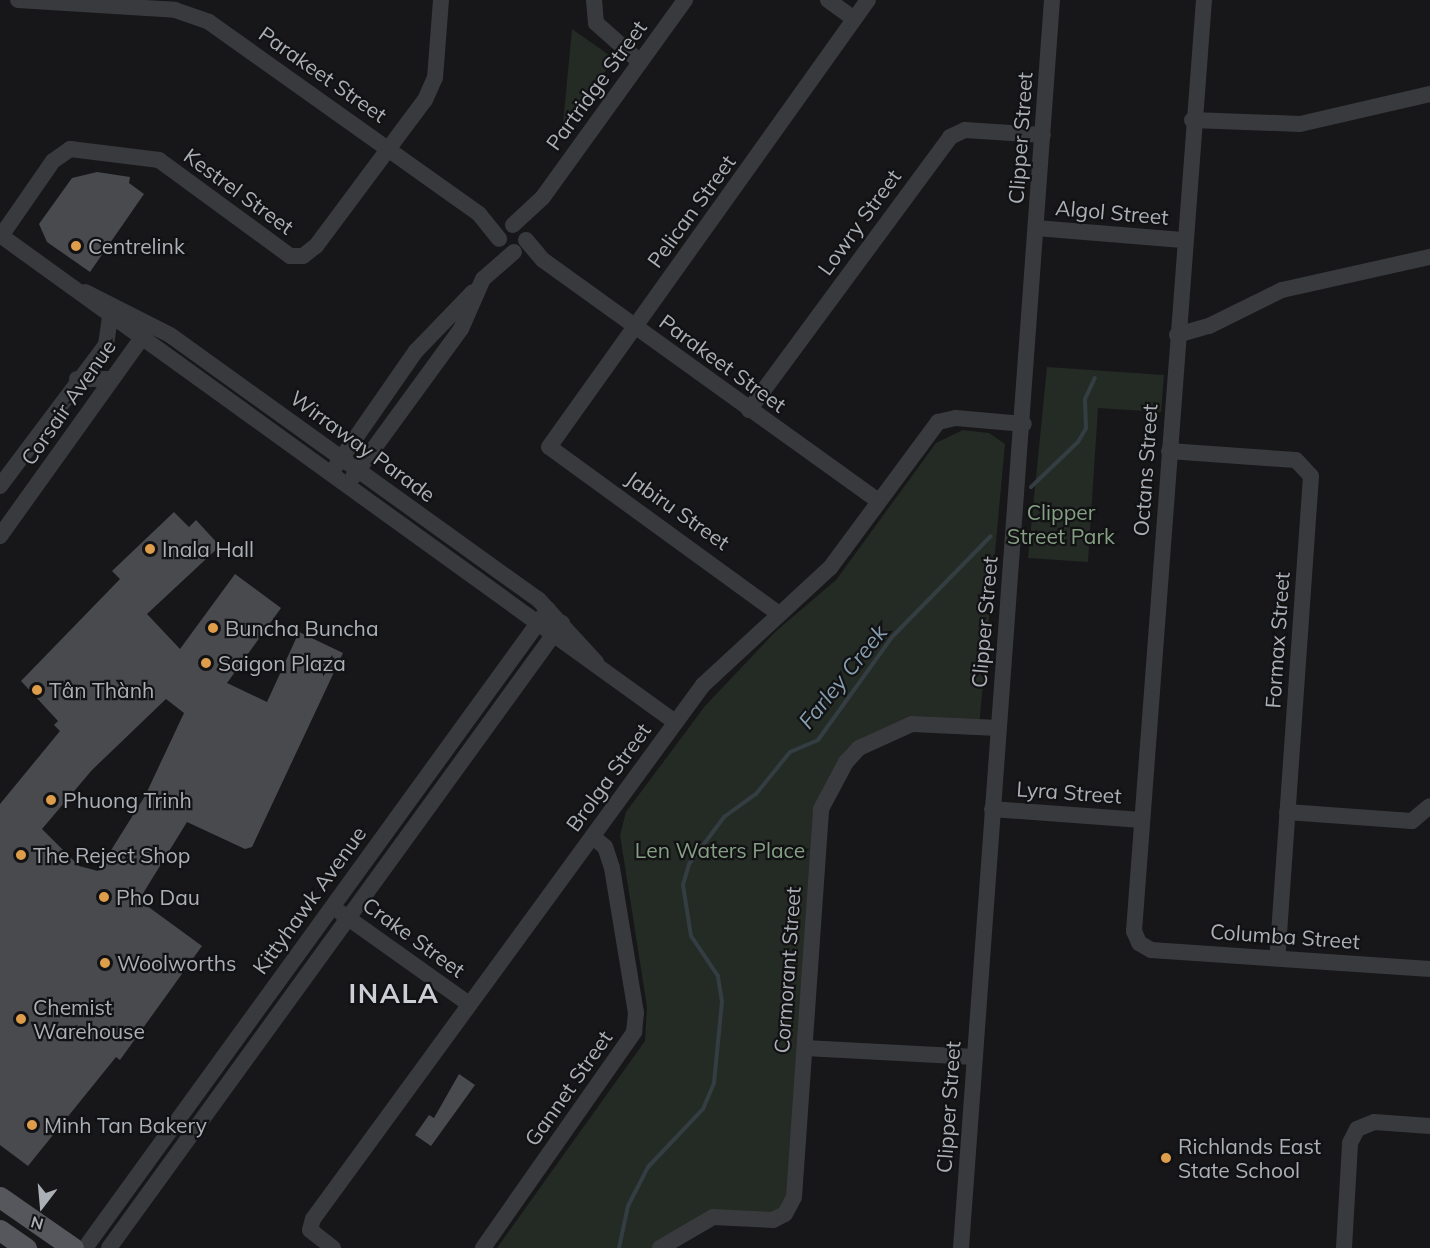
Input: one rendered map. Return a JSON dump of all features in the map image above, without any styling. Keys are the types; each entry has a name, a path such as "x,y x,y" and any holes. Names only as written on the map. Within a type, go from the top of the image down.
{"main road":[{"path":"0,1197 73,1248"},
{"path":"0,1230 26,1248"}],"street":[{"name":"Parakeet Street","path":"18,0 175,10 209,22 390,149 878,501"},
{"name":"Kestrel Street","path":"0,236 53,161 70,148 159,160 290,256 303,256 390,149 435,78 441,0"},
{"path":"594,0 596,23 640,62"},
{"name":"Partridge Street","path":"331,474 416,351 483,281 686,0"},
{"path":"828,0 854,19"},
{"name":"Pelican Street","path":"549,447 868,0"},
{"name":"Clipper Street","path":"961,1248 998,728 1024,424 1053,0"},
{"name":"Octans Street","path":"1139,943 1134,931 1192,120 1204,0"},
{"path":"1192,120 1300,124 1430,94"},
{"name":"Lowry Street","path":"749,410 950,137 965,130 1043,135"},
{"name":"Algol Street","path":"1036,228 1183,240"},
{"name":"Wirraway Parade","path":"0,236 536,623 557,630 602,670 675,722"},
{"path":"1177,335 1209,326 1282,290 1430,257"},
{"name":"Partridge Street","path":"347,485 461,329 483,281"},
{"name":"Wirraway Parade","path":"76,289 153,324 359,470 548,609 557,630"},
{"path":"0,486 77,379 106,345 110,317"},
{"name":"Corsair Avenue","path":"0,536 153,324"},
{"path":"77,379 112,380"},
{"name":"Brolga Street","path":"333,1248 310,1230 313,1219 703,685 830,568 938,422 956,418 1024,424"},
{"name":"Jabiru Street","path":"549,447 779,614"},
{"name":"Formax Street","path":"1168,451 1296,460 1311,476 1277,958"},
{"name":"Kittyhawk Avenue","path":"85,1248 548,609"},
{"name":"Kittyhawk Avenue","path":"109,1248 557,630"},
{"name":"Cormorant Street","path":"660,1248 713,1217 773,1220 785,1214 794,1197 827,792 858,748 896,728 912,724 998,728"},
{"path":"1287,812 1412,820 1430,806"},
{"name":"Lyra Street","path":"992,809 1142,820"},
{"name":"Gannet Street","path":"483,1248 634,1032 636,1013 612,868 605,847 593,837"},
{"name":"Crake Street","path":"331,908 349,916 470,1004"},
{"name":"Columba Street","path":"1139,943 1151,950 1430,969"},
{"path":"805,1048 975,1057"},
{"path":"1344,1248 1350,1143 1357,1129 1374,1122 1430,1126"}],"green space":[{"path":"572,29 609,55 610,65 562,134"},
{"name":"Clipper Street Park","path":"1047,367 1164,375 1161,412 1098,408 1088,562 1028,558"},
{"name":"Len Waters Place","path":"963,430 989,433 1005,444 979,727 912,724 858,748 827,792 785,1214 713,1217 660,1248 497,1248 645,1041 647,1007 620,835 626,812 705,706 775,632 836,580 936,443"}],"building":[{"path":"97,172 130,177 129,183 144,194 90,272 47,242 39,224 72,178"},
{"path":"174,512 189,527 196,520 220,546 147,614 180,649 235,574 281,608 227,683 267,702 299,632 343,653 252,847 245,849 187,822 139,900 202,946 120,1060 116,1057 28,1166 0,1145 0,804 60,731 54,725 58,721 21,681 120,579 112,571","holes":["166,699 184,713 145,796 98,871 79,866 42,829 92,770"]},
{"path":"459,1074 475,1085 431,1146 415,1135 429,1115 434,1118"}],"waterway":[{"name":"Farley Creek","path":"1031,487 1078,442 1086,428 1085,399 1095,378"},
{"name":"Farley Creek","path":"619,1248 628,1206 648,1167 703,1109 714,1083 722,1002 718,976 691,936 683,885 689,864 724,817 756,794 790,752 818,740 892,637 991,536"}],"place":[{"name":"Centrelink","path":"76,246"},
{"name":"Inala Hall","path":"150,549"},
{"name":"Buncha Buncha","path":"213,628"},
{"name":"Saigon Plaza","path":"206,663"},
{"name":"Tân Thành","path":"37,690"},
{"name":"Phuong Trinh","path":"51,800"},
{"name":"The Reject Shop","path":"21,855"},
{"name":"Pho Dau","path":"104,897"},
{"name":"Woolworths","path":"105,963"},
{"name":"Chemist Warehouse","path":"21,1019"},
{"name":"Minh Tan Bakery","path":"32,1125"},
{"name":"Richlands East State School","path":"1166,1158"}],"district":[{"name":"INALA","path":"394,994"}]}
